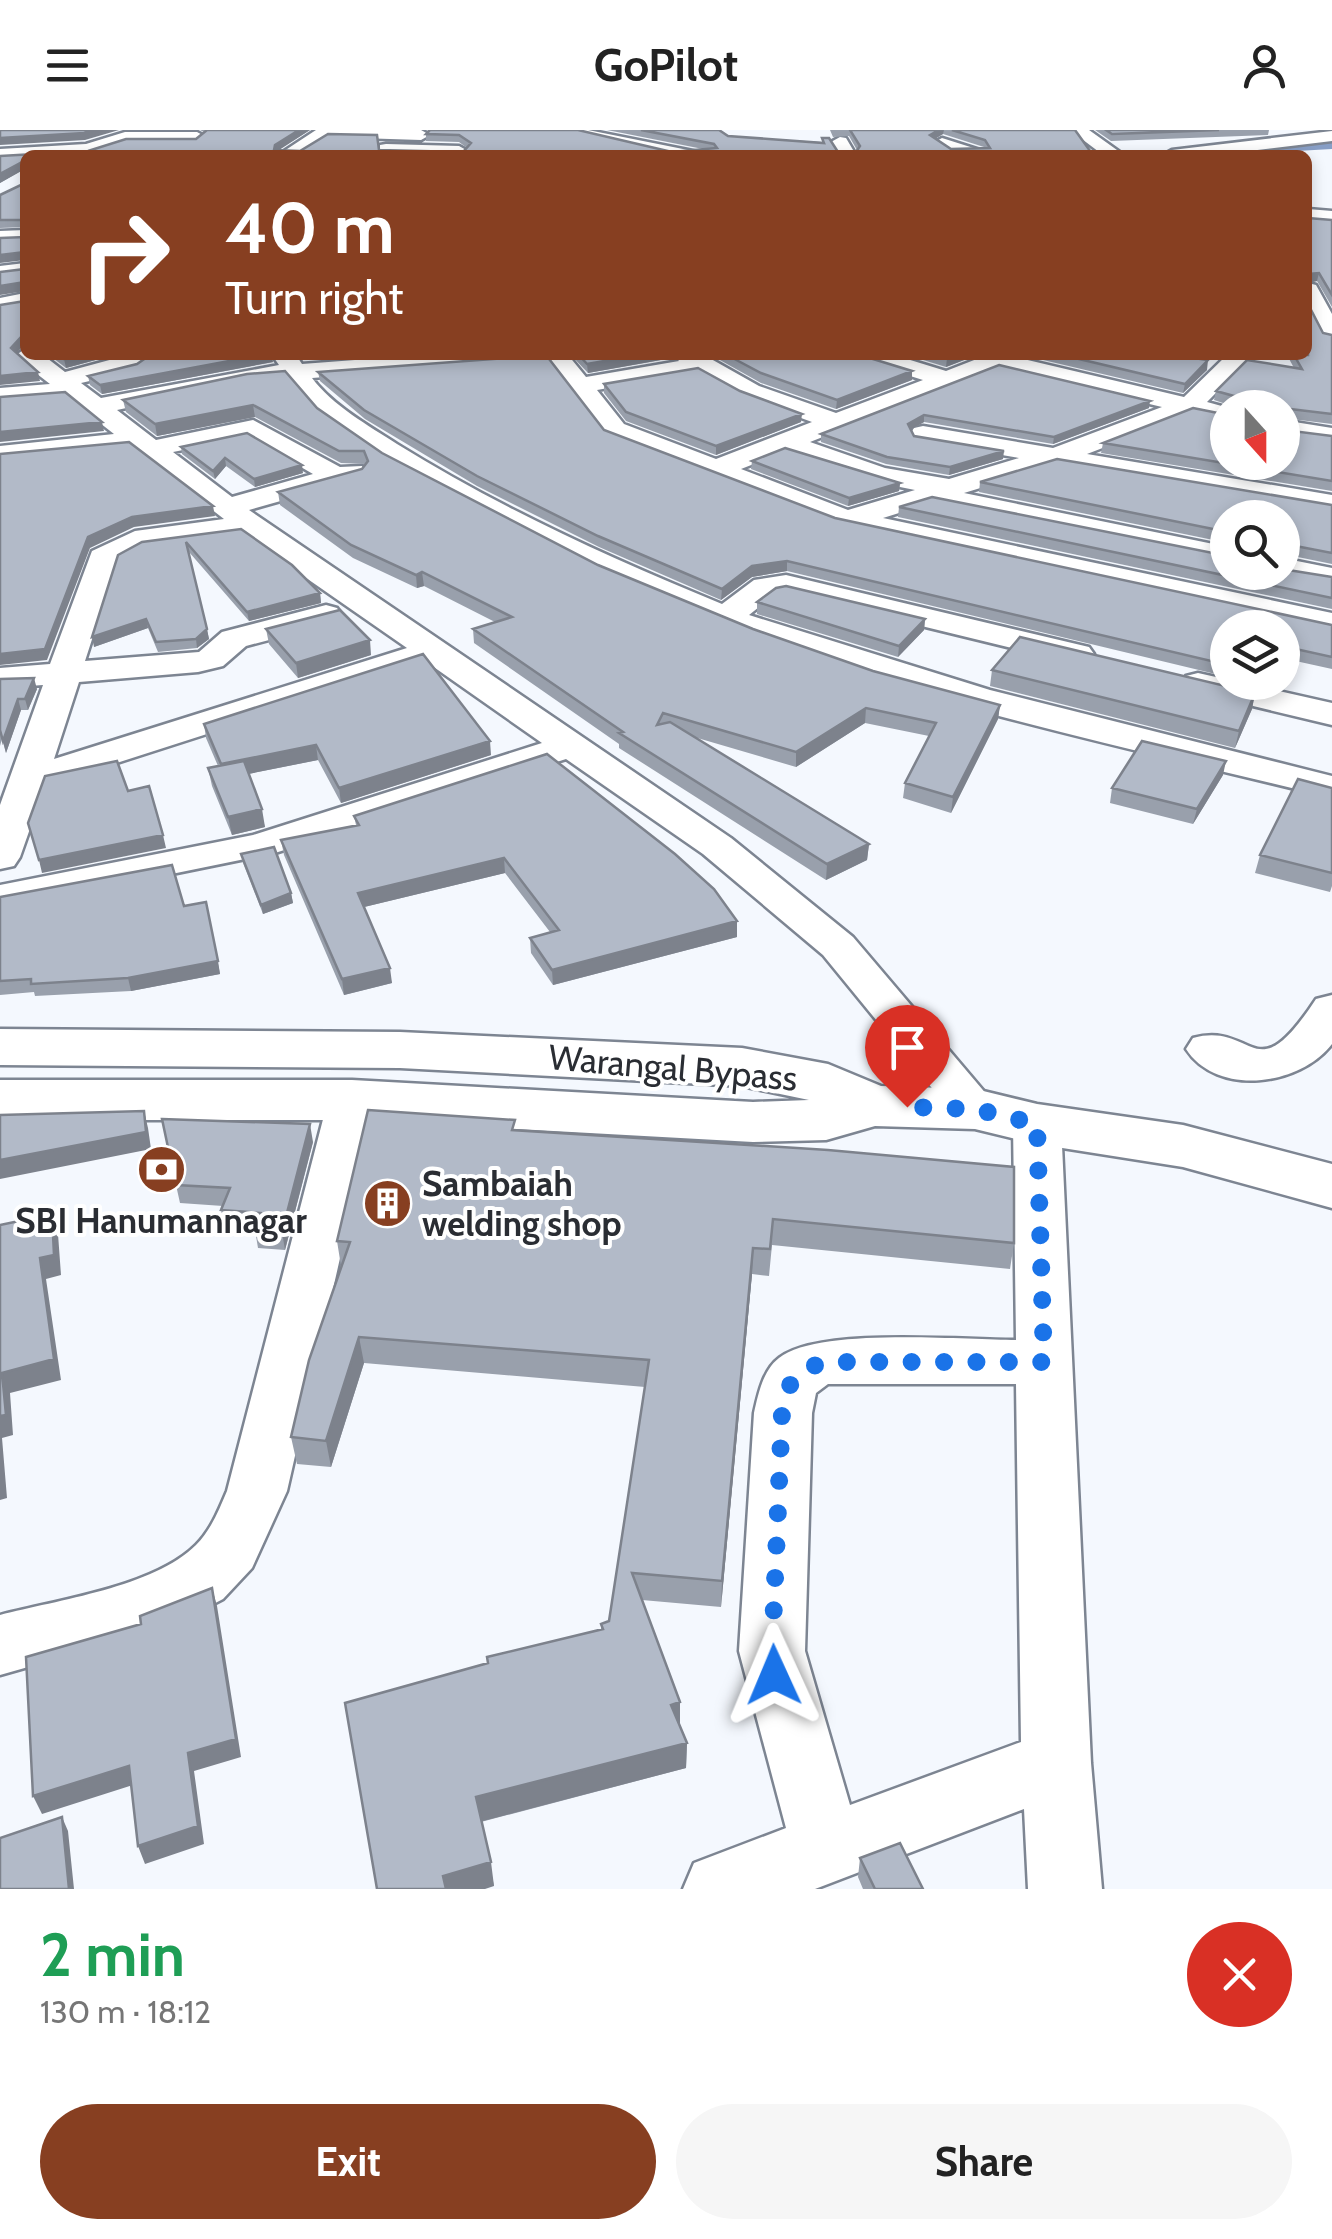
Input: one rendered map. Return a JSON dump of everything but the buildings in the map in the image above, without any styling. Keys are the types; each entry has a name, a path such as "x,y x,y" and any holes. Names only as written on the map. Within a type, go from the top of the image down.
{"main road":[{"name":"Warangal Bypass","path":"0,1047 400,1050 742,1067 808,1077 873,1106 975,1109 1037,1124 1183,1146 1332,1186"},
{"path":"0,1100 352,1100 754,1122 826,1120 873,1106"}],"street":[{"path":"1078,130 1108,150"},
{"path":"1199,130 1230,148"},
{"path":"340,150 367,131"},
{"path":"295,150 325,132 421,135"},
{"path":"563,135 669,150"},
{"path":"1213,150 1332,136"},
{"path":"88,150 124,137 196,137"},
{"path":"1312,298 1332,336"},
{"path":"35,360 238,516 717,846 838,946 975,1109"},
{"path":"76,392 136,360"},
{"path":"0,396 192,384 286,364 390,360"},
{"path":"559,360 615,430 846,520 1332,622"},
{"path":"580,386 693,360 750,392 836,422"},
{"path":"884,360 947,379"},
{"path":"714,470 997,360"},
{"path":"1010,360 1210,411"},
{"path":"846,520 1059,455 1190,406 1236,360"},
{"path":"286,364 321,400 403,463 458,494 726,617 843,658 1332,787"},
{"path":"321,400 360,396"},
{"path":"0,454 144,444 253,428 336,475"},
{"path":"1300,431 1332,436"},
{"path":"923,434 1332,504"},
{"path":"783,442 941,491 1210,552"},
{"path":"0,857 103,557 111,549 238,516 336,475 403,463"},
{"path":"1300,571 1332,577"},
{"path":"726,617 765,587 786,584 1109,662"},
{"path":"0,678 65,676 198,662 211,659 234,639 365,605"},
{"path":"28,779 432,652"},
{"path":"1166,675 1332,714"},
{"path":"0,897 261,845 569,746"},
{"path":"1209,1048 1234,1064 1274,1065 1294,1057 1309,1044 1332,1009"},
{"path":"0,1644 178,1591 215,1569 241,1532 257,1491 352,1100"},
{"path":"1037,1124 1056,1763 1065,1889"},
{"path":"828,1849 772,1652 782,1413 788,1382 799,1370 826,1362 1044,1362"},
{"path":"720,1889 1056,1763"}],"waterway":[{"path":"1278,150 1332,144"}],"place":[{"name":"SBI Hanumannagar","path":"161,1169"},
{"name":"Sambaiah welding shop","path":"387,1204"}],"route":[{"path":"774,1675 782,1413 788,1382 799,1370 826,1362 1044,1362 1037,1124 975,1109 907,1107"}]}
